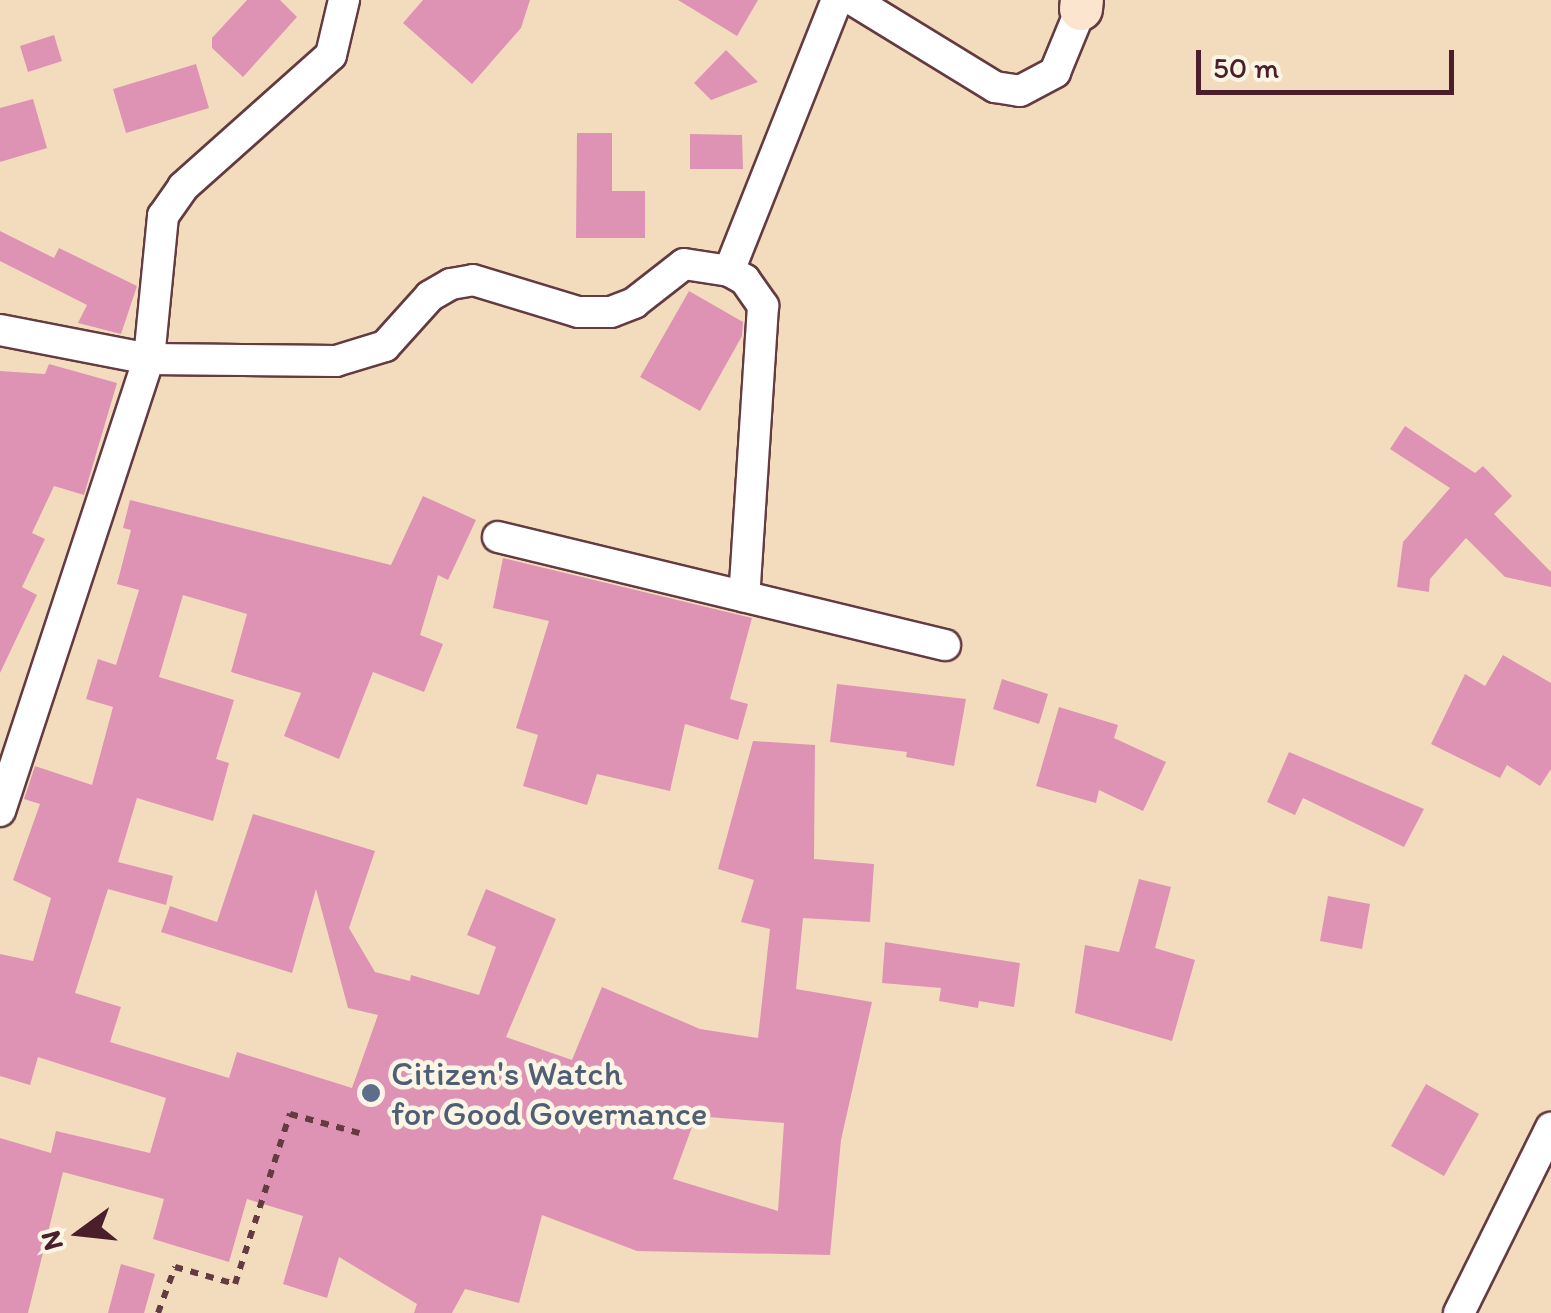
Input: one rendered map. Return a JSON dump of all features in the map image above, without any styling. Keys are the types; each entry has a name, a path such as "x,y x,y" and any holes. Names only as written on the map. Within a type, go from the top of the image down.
{"street":[{"path":"0,811 150,359 162,216 183,186 331,54 344,23 344,0"},
{"path":"729,271 837,0"},
{"path":"852,0 995,87 1020,91 1054,72 1082,4"},
{"path":"0,330 150,359 336,361 385,346 430,296 451,284 472,280 578,312 612,312 634,303 684,264 729,271 757,292 763,306 744,596"},
{"path":"498,537 945,645"},
{"path":"1459,1313 1551,1128"}],"path":[{"path":"158,1313 175,1267 235,1284 290,1114 359,1134"}],"building":[{"path":"247,0 280,0 297,17 243,77 212,48 212,38"},
{"path":"423,0 530,0 521,28 472,84 403,23"},
{"path":"678,0 758,0 737,36"},
{"path":"54,35 62,61 28,72 20,46"},
{"path":"726,50 758,82 711,100 694,83"},
{"path":"196,64 209,108 126,133 113,89"},
{"path":"33,99 47,148 0,162 0,108"},
{"path":"577,133 612,133 612,191 645,191 645,238 576,238"},
{"path":"690,134 742,135 743,169 690,169"},
{"path":"0,231 54,258 59,248 137,286 121,334 78,323 87,305 0,261"},
{"path":"689,291 743,322 742,336 700,411 640,377"},
{"path":"49,364 117,383 84,495 54,486 32,533 45,539 22,587 37,595 0,673 0,371 45,374"},
{"path":"1405,426 1475,473 1483,466 1512,496 1494,514 1551,572 1551,587 1505,577 1466,538 1430,579 1429,592 1397,587 1403,542 1450,488 1390,449"},
{"path":"423,496 476,520 448,580 438,575 420,635 443,644 424,692 373,672 339,759 284,736 301,693 231,672 247,614 183,595 159,677 234,700 216,759 229,763 213,821 137,798 118,862 173,876 166,905 108,889 75,993 121,1007 110,1042 229,1078 237,1052 352,1088 378,1015 348,1008 316,889 292,973 161,932 170,906 217,922 253,814 375,851 349,928 375,972 410,981 411,975 479,995 496,947 467,935 486,889 556,919 506,1037 572,1060 602,987 700,1029 758,1038 770,929 741,922 754,880 718,869 753,741 815,745 814,859 874,864 870,922 803,918 796,989 872,1002 841,1140 830,1255 637,1251 542,1215 519,1303 465,1289 452,1313 414,1313 417,1304 339,1257 327,1298 283,1284 303,1216 247,1199 229,1262 153,1239 164,1199 63,1172 28,1313 0,1313 0,1138 51,1153 56,1131 150,1153 166,1098 38,1057 30,1085 0,1076 0,954 33,961 51,898 13,880 40,804 24,799 35,766 92,785 113,707 86,699 98,659 116,665 139,590 117,584 131,530 123,528 130,500 391,565","holes":["696,1116 784,1123 778,1211 673,1179"]},
{"path":"503,558 752,618 730,699 748,704 738,740 685,724 670,791 597,774 587,805 523,786 538,735 516,728 549,621 493,608"},
{"path":"1503,655 1551,683 1551,769 1540,786 1507,765 1500,778 1431,744 1465,674 1485,686"},
{"path":"1002,679 1048,694 1039,724 993,709"},
{"path":"837,684 966,699 954,766 906,757 907,752 830,742"},
{"path":"1059,707 1118,725 1114,738 1166,762 1143,811 1099,790 1096,803 1036,786"},
{"path":"1289,752 1424,809 1404,847 1303,798 1295,815 1267,802"},
{"path":"1139,879 1171,887 1155,948 1195,960 1172,1041 1075,1013 1085,945 1119,952"},
{"path":"1328,896 1370,904 1362,949 1320,941"},
{"path":"885,942 1020,963 1014,1007 979,1001 978,1008 939,1001 941,988 882,983"},
{"path":"1426,1084 1479,1114 1444,1176 1391,1146"},
{"path":"121,1264 155,1274 144,1313 108,1313"}],"place":[{"name":"Citizen's Watch for Good Governance","path":"371,1093"}]}
